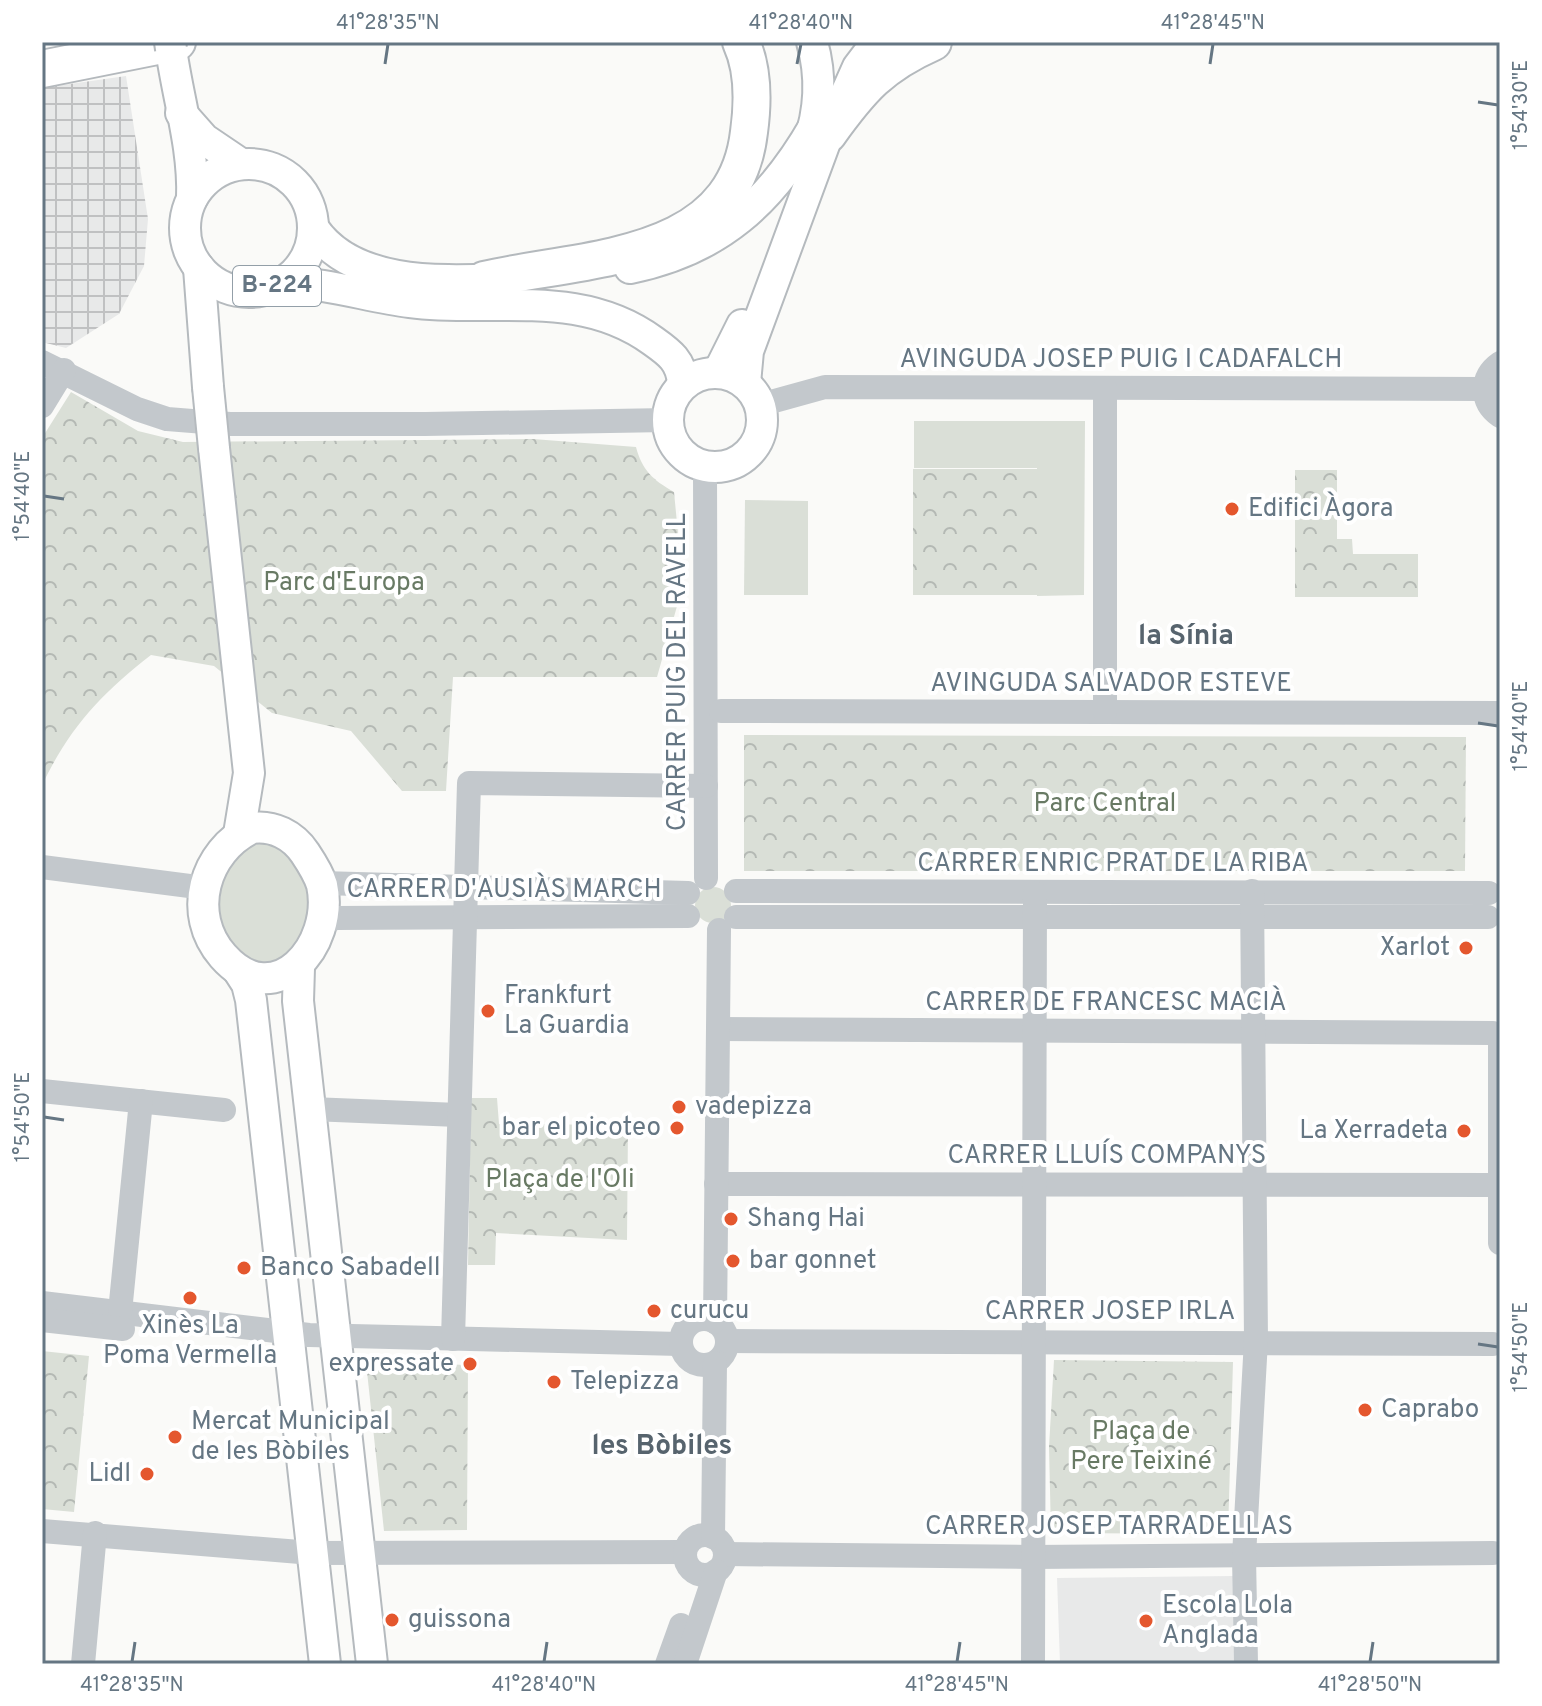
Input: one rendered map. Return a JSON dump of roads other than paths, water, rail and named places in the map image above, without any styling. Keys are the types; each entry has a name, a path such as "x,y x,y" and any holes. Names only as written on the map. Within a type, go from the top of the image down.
{"highway":[{"path":"484,280 636,252 688,230 706,218 729,193 747,152 752,106 749,68 741,42"},
{"path":"821,130 872,78 900,56 933,42"},
{"name":"B-224","path":"42,69 173,44"}],"main road":[{"path":"741,387 748,351 821,130 819,81 812,42"},
{"path":"484,280 584,277 682,252 749,214 821,130 858,67 877,42"},
{"name":"B-224","path":"173,44 180,111 191,153 192,198 185,218 185,238 199,268 215,284 245,293 265,291 283,283 299,269 310,250 314,229 310,208 292,181 263,165 241,164 204,139 180,111"},
{"path":"192,198 213,176 241,164"},
{"name":"B-224","path":"314,229 327,248 341,258 369,269 421,278 484,280"},
{"name":"B-224","path":"199,268 203,348 249,773 264,815 273,828 300,846 321,883"},
{"path":"283,283 315,283 409,302 541,303 589,310 636,328 664,349 677,360 683,383"},
{"name":"B-224","path":"203,348 222,311 245,293"},
{"path":"707,373 741,387 762,419 755,445 736,462 713,466 680,451 671,437 668,420 672,400 683,383 707,373"},
{"name":"B-224","path":"239,834 249,773"},
{"path":"273,828 252,828 224,846 212,865 203,909 210,936 247,984 251,1000 325,1664"},
{"path":"321,883 320,923 299,968 298,1001 372,1664"},
{"path":"238,970 270,978 299,968"}],"street":[{"path":"1500,363 1487,376 1484,389 1489,406 1500,416"},
{"path":"42,406 53,366 137,409 167,419 230,424 668,420"},
{"name":"AVINGUDA JOSEP PUIG I CADAFALCH","path":"741,387 1484,389"},
{"path":"1105,388 1105,712"},
{"name":"CARRER PUIG DEL RAVELL","path":"713,466 721,711 712,904 714,1327"},
{"name":"CARRER PUIG DEL RAVELL","path":"713,466 706,786 718,1029 714,1327"},
{"name":"AVINGUDA SALVADOR ESTEVE","path":"721,711 1500,713"},
{"path":"453,1339 469,783 706,786"},
{"path":"42,867 205,888"},
{"name":"CARRER D'AUSIÀS MARCH","path":"321,883 712,904"},
{"path":"1246,1664 1244,1556 1256,1340 1252,891"},
{"name":"CARRER ENRIC PRAT DE LA RIBA","path":"712,904 1035,893 1252,891 1494,905"},
{"path":"1033,1664 1036,1340 1032,1032 1035,893"},
{"name":"CARRER D'AUSIÀS MARCH","path":"320,923 336,918 463,917 712,904"},
{"name":"CARRER ENRIC PRAT DE LA RIBA","path":"712,904 1034,918 1252,918 1494,905"},
{"name":"CARRER DE FRANCESC MACIÀ","path":"718,1029 1032,1032 1252,1030 1498,1036"},
{"path":"1498,1036 1500,1243"},
{"path":"42,1091 224,1110"},
{"path":"120,1312 141,1101"},
{"path":"311,1109 458,1115"},
{"name":"CARRER LLUÍS COMPANYS","path":"716,1184 1499,1185"},
{"path":"42,1303 120,1312 288,1342"},
{"path":"42,1320 259,1343 336,1335 680,1344"},
{"path":"714,1327 724,1354 708,1364 686,1357 680,1344 684,1329 714,1327"},
{"name":"CARRER JOSEP IRLA","path":"714,1327 1036,1340 1498,1344"},
{"path":"685,1664 706,1554 708,1364"},
{"name":"CARRER JOSEP TARRADELLAS","path":"42,1531 312,1553 1033,1557 1498,1554"},
{"path":"83,1664 95,1533"},
{"path":"667,1664 706,1554"}],"place":[{"name":"Edifici Àgora","path":"1232,509"},
{"name":"Xarlot","path":"1466,948"},
{"name":"Frankfurt La Guardia","path":"488,1011"},
{"name":"vadepizza","path":"679,1107"},
{"name":"bar el picoteo","path":"677,1128"},
{"name":"La Xerradeta","path":"1464,1131"},
{"name":"Shang Hai","path":"731,1219"},
{"name":"bar gonnet","path":"733,1261"},
{"name":"Banco Sabadell","path":"244,1268"},
{"name":"Xinès La Poma Vermella","path":"190,1298"},
{"name":"curucu","path":"654,1311"},
{"name":"expressate","path":"470,1364"},
{"name":"Telepizza","path":"554,1382"},
{"name":"Caprabo","path":"1365,1410"},
{"name":"Mercat Municipal de les Bòbiles","path":"175,1437"},
{"name":"Lidl","path":"147,1474"},
{"name":"guissona","path":"392,1620"},
{"name":"Escola Lola Anglada","path":"1146,1621"}],"district":[{"name":"la Sínia","path":"1186,637"},
{"name":"les Bòbiles","path":"662,1447"}],"park label":[{"name":"Parc d'Europa","path":"344,583"},
{"name":"Parc Central","path":"1105,804"},
{"name":"Plaça de l'Oli","path":"560,1180"},
{"name":"Plaça de Pere Teixiné","path":"1141,1447"}]}
